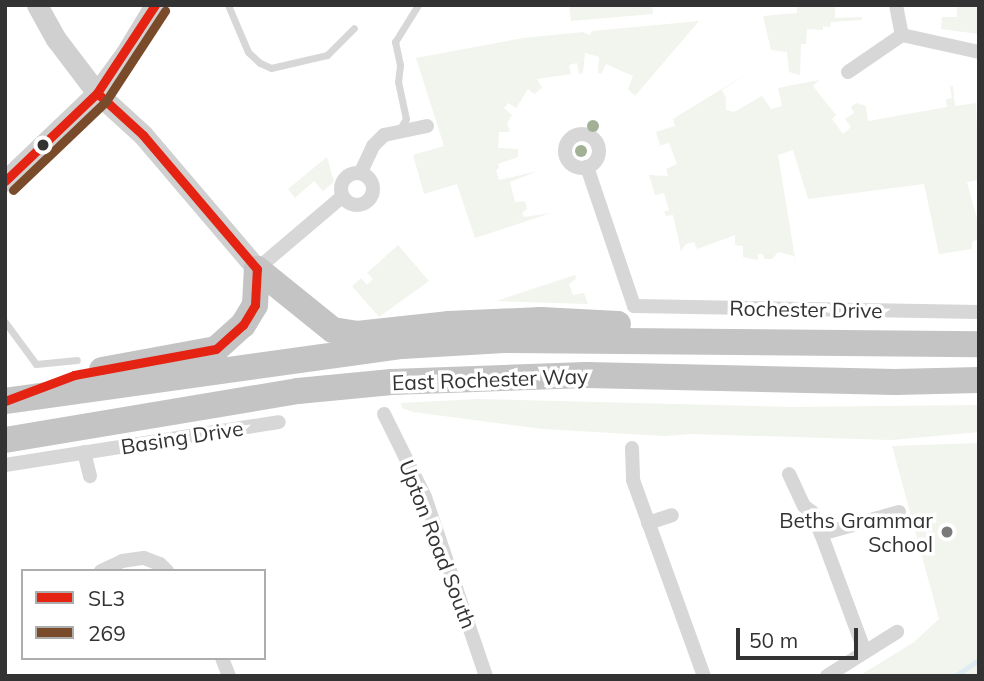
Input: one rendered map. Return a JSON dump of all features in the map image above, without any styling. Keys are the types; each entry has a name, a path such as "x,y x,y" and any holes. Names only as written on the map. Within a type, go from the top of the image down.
{"highway":[{"path":"257,269 333,330 357,334 449,324 541,320 617,323 689,341"},
{"path":"11,400 74,375 216,349 243,325 255,305 257,269"},
{"name":"East Rochester Way","path":"11,400 402,346 504,340 979,344"},
{"name":"East Rochester Way","path":"5,439 298,391 393,382 586,376 895,382 979,380"}],"street":[{"path":"37,5 57,39 97,93 143,135 257,269 342,197 343,181 348,174 360,172"},
{"path":"5,181 97,93 126,53 155,5"},
{"path":"897,5 902,35"},
{"path":"848,72 902,35 979,52"},
{"path":"360,172 373,146 384,135 427,126"},
{"name":"Rochester Drive","path":"587,167 634,306 979,312"},
{"path":"342,197 355,205 368,201 372,183 360,172"},
{"name":"Upton Road South","path":"384,414 425,498 486,676"},
{"name":"Basing Drive","path":"5,465 279,422"},
{"path":"632,447 631,468 638,496 704,676"},
{"path":"84,452 90,476"},
{"path":"789,474 804,506 812,512 865,652"},
{"path":"821,534 899,512"},
{"path":"648,523 672,515"},
{"path":"96,568 144,558 160,564 165,569"},
{"path":"827,676 897,632"}],"lane":[{"path":"228,5 248,52 271,68 327,55 354,28"},
{"path":"398,131 406,119 398,82 400,65 396,42 418,5"},
{"path":"5,322 36,364 77,360"}],"shaded area":[{"path":"569,5 652,5 653,14 571,21"},
{"path":"797,5 835,5 835,18 862,17 862,20 831,22 830,27 823,26 823,30 807,29 806,44 801,44 800,75 789,72 787,52 771,50 763,16 797,13"},
{"path":"957,5 979,5 979,34 941,29 942,17 957,17"},
{"path":"699,21 635,96 628,89 633,76 606,64 601,74 598,73 599,57 585,53 583,73 579,74 577,63 569,65 571,74 537,79 542,88 534,94 528,89 516,108 508,103 504,108 512,115 507,123 510,132 499,132 498,148 518,149 518,157 498,164 499,168 496,170 499,180 538,171 510,182 515,202 525,201 527,209 522,213 524,217 551,213 475,238 457,184 424,194 413,155 444,146 416,58 523,38 583,32 590,35 592,31"},
{"path":"751,71 722,90 726,98 726,110 734,112 762,96 771,109 782,106 778,88 819,80 813,86 836,115 832,119 843,134 851,127 845,119 854,113 851,107 856,103 866,106 868,121 947,107 946,99 952,98 950,86 953,86 955,106 976,103 979,180 967,182 979,226 979,239 972,242 972,249 939,254 924,184 808,199 793,150 778,155 796,264 794,256 778,252 772,259 764,259 763,254 758,254 758,260 743,257 743,246 735,245 735,235 697,249 694,242 686,244 681,251 673,215 666,216 664,212 669,210 664,193 655,195 649,175 668,176 666,169 677,164 669,143 646,149 660,145 656,132 675,126 673,119"},
{"path":"327,157 334,182 323,191 314,181 295,198 288,189"},
{"path":"398,245 429,281 379,317 352,286 361,278 367,285 373,279 367,273"},
{"path":"575,275 576,279 569,284 573,295 584,293 588,304 496,301"},
{"path":"477,399 790,407 979,405 979,432 892,440 693,434 664,436 543,429 413,412 402,408 401,403"},
{"name":"Beths Grammar School","path":"979,443 979,676 859,676 914,642 939,619 892,446"}],"waterway":[{"path":"955,676 979,660"}],"transit line":[{"name":"SL3","path":"5,181 97,93 155,5"},
{"name":"269","path":"13,190 106,101 165,11"},
{"name":"SL3","path":"5,401 74,375 216,349 243,325 255,305 257,269 143,135 97,93"}],"place":[{"name":"Beths Grammar School","path":"947,532"}]}
